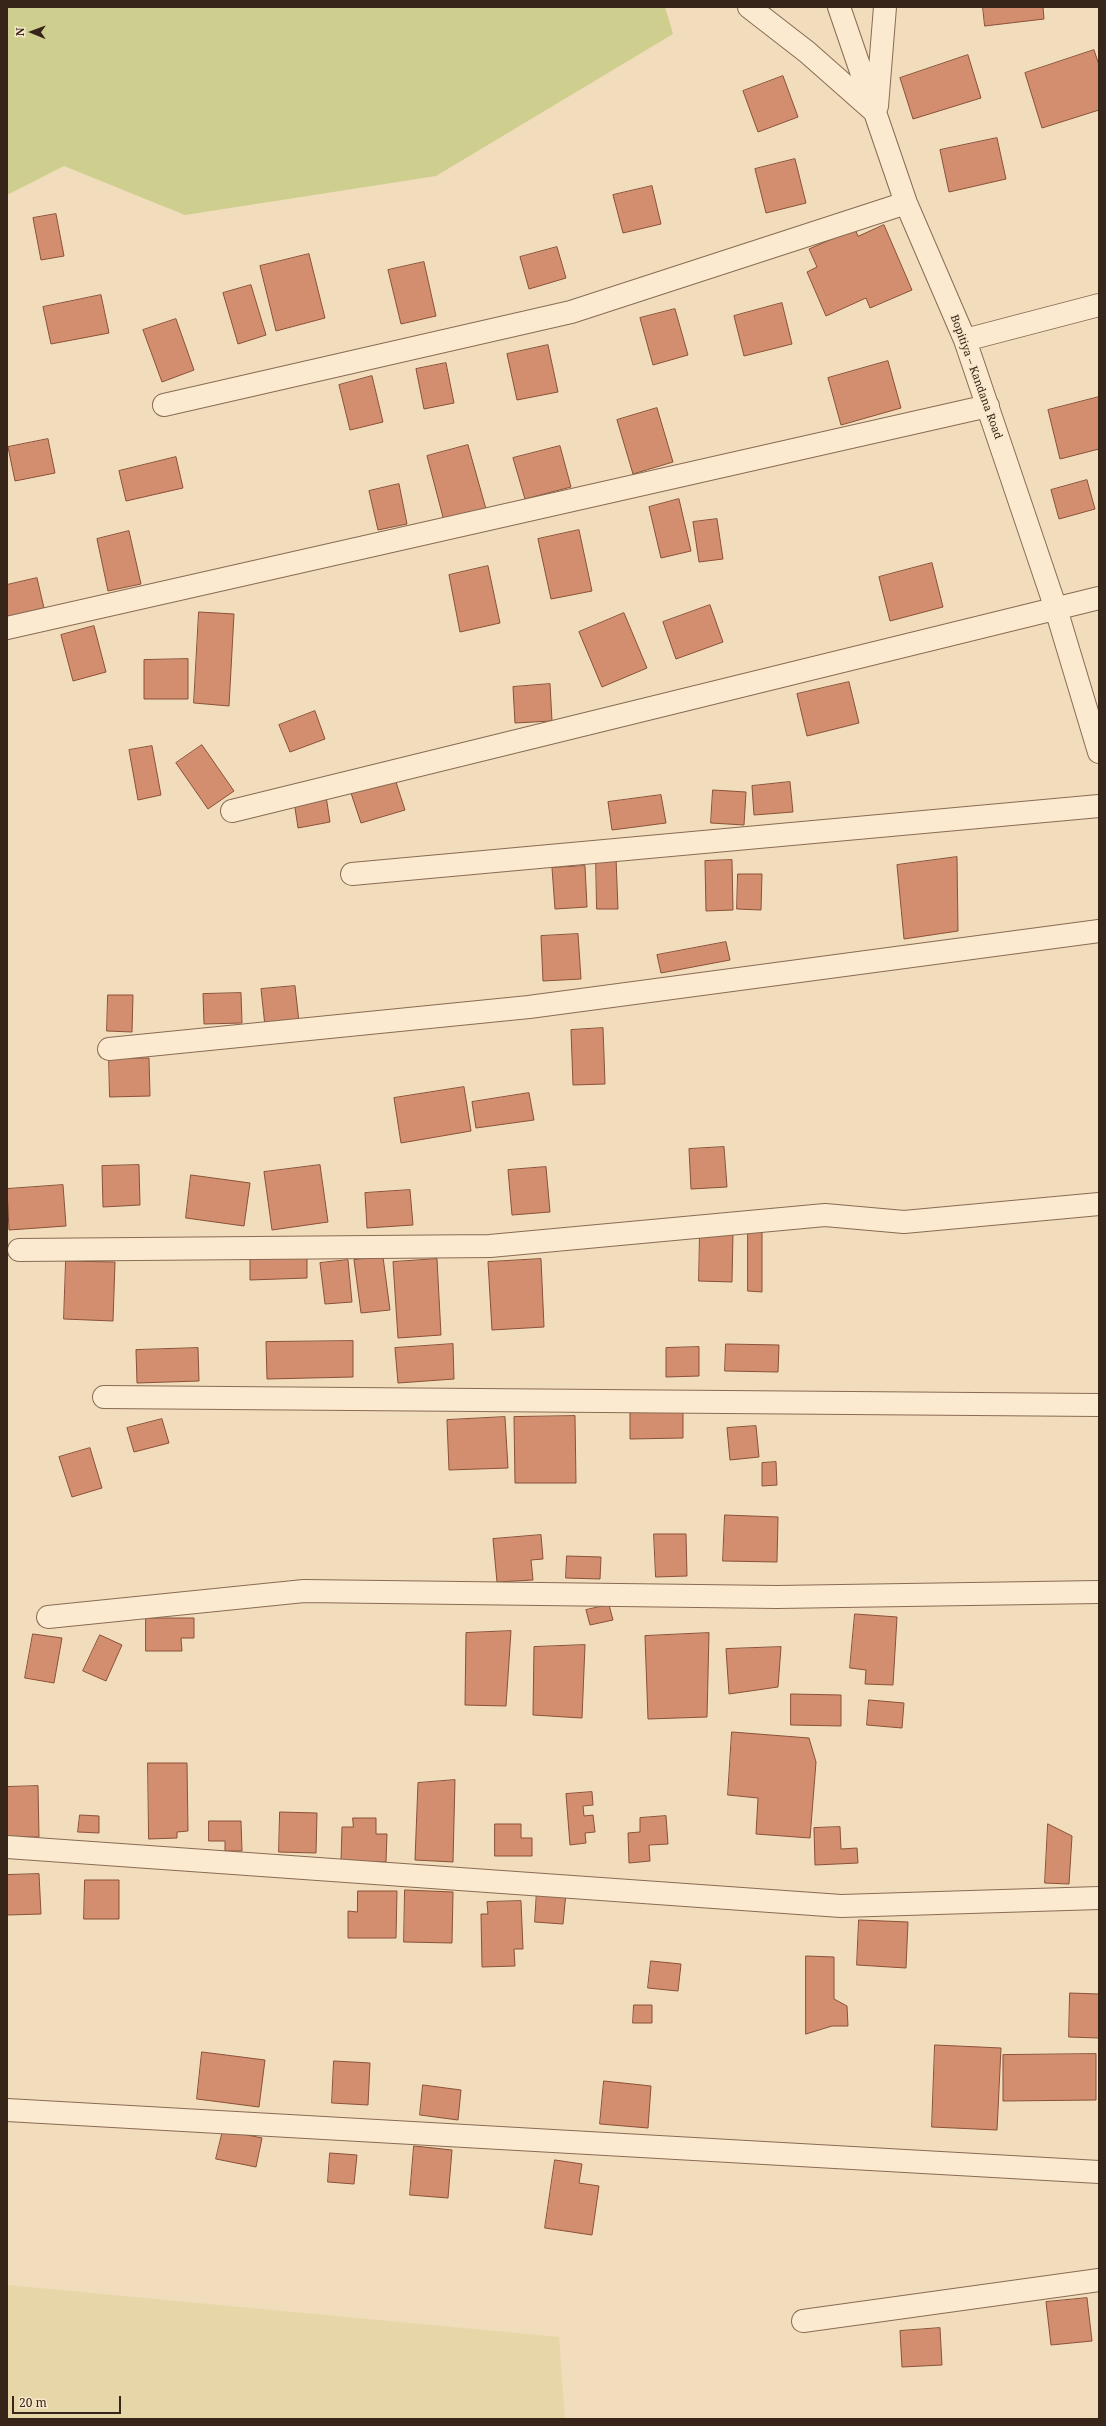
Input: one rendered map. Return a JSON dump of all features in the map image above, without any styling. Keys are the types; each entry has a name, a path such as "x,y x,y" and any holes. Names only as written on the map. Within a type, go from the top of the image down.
{"street":[{"path":"749,7 807,52 876,113"},
{"name":"Bopitiya – Kandana Road","path":"839,7 906,203 965,340 1056,610 1099,752"},
{"path":"876,113 885,7"},
{"path":"164,405 570,312 906,203"},
{"path":"965,340 1099,305"},
{"path":"7,628 988,406"},
{"path":"232,811 1056,610 1099,598"},
{"path":"352,874 1099,806"},
{"path":"109,1049 530,1007 1099,931"},
{"path":"19,1250 490,1246 825,1214 904,1222 1099,1204"},
{"path":"104,1397 1099,1405"},
{"path":"48,1617 304,1591 777,1597 1099,1592"},
{"path":"7,1847 841,1906 1099,1898"},
{"path":"7,2110 1099,2172"},
{"path":"803,2321 1099,2280"}],"shaded area":[{"path":"7,2285 559,2337 565,2419 7,2419"}],"green space":[{"path":"7,7 665,7 673,34 436,176 185,215 64,166 7,195"}],"building":[{"path":"983,7 1043,7 1044,19 985,26"},
{"path":"1094,50 1099,65 1099,110 1042,128 1025,73"},
{"path":"968,55 981,98 913,119 900,78"},
{"path":"783,76 798,117 758,132 743,91"},
{"path":"997,138 1006,179 949,192 940,150"},
{"path":"795,159 806,203 766,213 755,169"},
{"path":"652,186 661,224 623,233 613,195"},
{"path":"56,214 64,256 41,260 33,218"},
{"path":"884,225 912,290 870,308 866,298 826,316 807,272 817,267 809,249 855,229 858,236"},
{"path":"557,247 566,278 529,289 520,257"},
{"path":"309,254 325,318 276,331 260,266"},
{"path":"424,262 436,316 401,324 388,270"},
{"path":"251,285 266,335 238,344 223,293"},
{"path":"101,295 109,333 51,344 43,307"},
{"path":"782,303 792,344 744,356 734,316"},
{"path":"675,309 688,355 653,365 640,318"},
{"path":"176,319 194,370 162,382 143,330"},
{"path":"548,345 558,392 517,400 507,354"},
{"path":"888,361 901,408 841,425 828,378"},
{"path":"446,363 454,403 424,409 416,369"},
{"path":"372,376 383,422 350,430 339,385"},
{"path":"1099,397 1099,449 1060,459 1048,410"},
{"path":"657,408 673,462 633,474 617,420"},
{"path":"48,439 55,473 15,481 8,447"},
{"path":"468,445 486,509 444,521 427,456"},
{"path":"560,446 571,487 525,499 513,458"},
{"path":"176,457 183,488 126,501 119,471"},
{"path":"1087,480 1095,509 1059,519 1051,490"},
{"path":"399,484 407,524 378,530 369,491"},
{"path":"679,499 691,551 661,558 649,507"},
{"path":"717,519 723,559 699,562 693,522"},
{"path":"579,530 592,591 551,599 538,539"},
{"path":"129,531 141,584 108,591 97,539"},
{"path":"932,563 943,607 890,621 879,577"},
{"path":"488,566 500,623 460,632 449,575"},
{"path":"37,578 44,608 7,617 7,585"},
{"path":"710,605 723,642 676,659 663,622"},
{"path":"199,612 234,614 229,706 194,703"},
{"path":"624,613 647,668 602,687 579,632"},
{"path":"94,626 106,672 73,681 61,635"},
{"path":"188,659 188,699 144,699 144,660"},
{"path":"849,682 859,723 807,736 797,694"},
{"path":"550,684 552,721 515,723 513,687"},
{"path":"315,711 325,739 290,752 279,725"},
{"path":"202,745 234,791 208,809 176,763"},
{"path":"152,746 161,795 138,800 129,750"},
{"path":"394,776 405,810 361,823 350,790"},
{"path":"790,782 793,812 754,815 752,786"},
{"path":"713,790 746,792 744,825 711,823"},
{"path":"661,795 666,823 612,830 608,802"},
{"path":"326,796 330,822 298,828 294,801"},
{"path":"957,857 958,931 904,939 897,865"},
{"path":"596,858 616,858 618,909 597,909"},
{"path":"732,860 733,910 706,911 705,861"},
{"path":"585,866 587,907 555,909 552,868"},
{"path":"738,874 762,874 761,910 737,909"},
{"path":"578,934 581,979 543,981 541,936"},
{"path":"726,942 730,960 661,973 657,955"},
{"path":"295,986 299,1022 265,1026 261,989"},
{"path":"241,993 242,1023 204,1024 203,994"},
{"path":"108,995 133,995 132,1032 107,1031"},
{"path":"603,1028 605,1084 573,1085 571,1030"},
{"path":"109,1058 149,1058 150,1096 110,1097"},
{"path":"464,1087 471,1131 401,1143 394,1098"},
{"path":"529,1093 534,1120 476,1128 472,1102"},
{"path":"724,1147 727,1187 691,1189 689,1149"},
{"path":"139,1165 140,1205 103,1207 102,1166"},
{"path":"320,1165 328,1222 272,1230 264,1172"},
{"path":"546,1167 550,1212 512,1215 508,1170"},
{"path":"191,1175 250,1183 244,1226 186,1218"},
{"path":"63,1185 66,1226 9,1230 7,1189"},
{"path":"410,1190 413,1225 367,1228 365,1193"},
{"path":"748,1228 762,1228 762,1292 748,1291"},
{"path":"700,1231 733,1232 732,1282 699,1281"},
{"path":"383,1257 390,1310 361,1313 354,1260"},
{"path":"307,1258 307,1278 250,1280 250,1260"},
{"path":"437,1259 441,1335 398,1338 393,1262"},
{"path":"541,1259 544,1327 492,1330 488,1262"},
{"path":"348,1260 352,1302 325,1304 320,1263"},
{"path":"66,1261 115,1262 113,1321 64,1319"},
{"path":"353,1341 353,1377 267,1379 266,1342"},
{"path":"453,1344 454,1379 398,1383 395,1348"},
{"path":"726,1344 779,1345 778,1372 725,1371"},
{"path":"699,1347 699,1376 666,1377 666,1348"},
{"path":"198,1348 199,1381 137,1383 136,1350"},
{"path":"683,1412 683,1438 630,1439 630,1413"},
{"path":"575,1416 576,1483 515,1483 514,1417"},
{"path":"505,1417 508,1468 449,1470 447,1420"},
{"path":"162,1419 169,1443 134,1452 127,1428"},
{"path":"756,1426 759,1457 730,1460 727,1428"},
{"path":"90,1448 102,1488 72,1497 59,1457"},
{"path":"776,1462 777,1485 762,1486 762,1463"},
{"path":"725,1515 778,1517 777,1562 723,1561"},
{"path":"654,1534 686,1534 687,1576 656,1577"},
{"path":"541,1535 543,1559 531,1560 533,1580 497,1582 493,1539"},
{"path":"567,1556 601,1557 600,1579 566,1578"},
{"path":"609,1605 613,1620 590,1625 586,1610"},
{"path":"855,1614 897,1617 893,1685 865,1684 866,1670 850,1668"},
{"path":"146,1618 194,1618 194,1638 181,1638 182,1651 146,1651"},
{"path":"511,1631 506,1706 465,1705 466,1633"},
{"path":"709,1633 707,1717 648,1719 645,1636"},
{"path":"33,1634 62,1638 54,1683 25,1678"},
{"path":"100,1635 122,1645 106,1681 83,1671"},
{"path":"585,1645 582,1718 533,1715 534,1647"},
{"path":"781,1647 778,1687 729,1694 726,1649"},
{"path":"791,1694 841,1695 841,1726 791,1725"},
{"path":"869,1700 904,1703 902,1728 867,1725"},
{"path":"732,1732 809,1738 816,1762 810,1838 756,1834 758,1798 728,1795"},
{"path":"148,1763 187,1763 188,1831 177,1832 177,1838 149,1839"},
{"path":"455,1780 453,1862 415,1860 418,1783"},
{"path":"38,1786 39,1837 7,1837 7,1787"},
{"path":"592,1792 593,1805 583,1806 584,1816 593,1815 595,1832 585,1833 586,1843 570,1845 566,1794"},
{"path":"280,1812 317,1813 316,1853 279,1852"},
{"path":"80,1815 99,1816 99,1833 78,1832"},
{"path":"666,1816 668,1844 649,1845 650,1861 629,1863 628,1833 640,1832 640,1818"},
{"path":"353,1818 376,1818 376,1834 387,1834 386,1862 341,1861 342,1827 353,1827"},
{"path":"209,1821 241,1821 242,1851 225,1851 225,1841 209,1841"},
{"path":"495,1824 521,1824 521,1838 532,1838 532,1856 495,1856"},
{"path":"1048,1824 1072,1836 1069,1884 1045,1883"},
{"path":"840,1827 841,1849 857,1848 858,1863 815,1865 814,1828"},
{"path":"39,1874 41,1914 7,1915 7,1875"},
{"path":"85,1880 119,1880 119,1919 84,1919"},
{"path":"405,1890 453,1892 452,1943 404,1942"},
{"path":"537,1890 566,1892 563,1924 535,1922"},
{"path":"358,1891 397,1891 396,1938 348,1938 348,1911 357,1912"},
{"path":"521,1901 523,1949 514,1949 515,1966 482,1967 481,1914 488,1914 487,1902"},
{"path":"859,1920 908,1922 906,1968 857,1965"},
{"path":"806,1956 834,1957 834,1999 847,2006 848,2026 832,2026 806,2034"},
{"path":"651,1961 681,1964 678,1991 648,1988"},
{"path":"1070,1993 1099,1994 1099,2038 1069,2037"},
{"path":"634,2005 652,2005 652,2023 633,2023"},
{"path":"935,2045 1001,2048 997,2130 932,2127"},
{"path":"202,2052 265,2060 259,2107 197,2099"},
{"path":"1096,2054 1096,2100 1003,2101 1003,2055"},
{"path":"334,2061 370,2063 368,2105 332,2103"},
{"path":"604,2081 651,2086 648,2128 600,2124"},
{"path":"423,2085 461,2090 458,2120 420,2115"},
{"path":"223,2130 262,2138 256,2167 216,2159"},
{"path":"414,2146 452,2150 448,2198 410,2195"},
{"path":"330,2153 357,2155 354,2184 328,2182"},
{"path":"555,2160 582,2164 579,2183 599,2186 592,2235 545,2228"},
{"path":"1087,2298 1092,2341 1051,2345 1046,2302"},
{"path":"940,2328 942,2365 902,2367 900,2331"}]}
